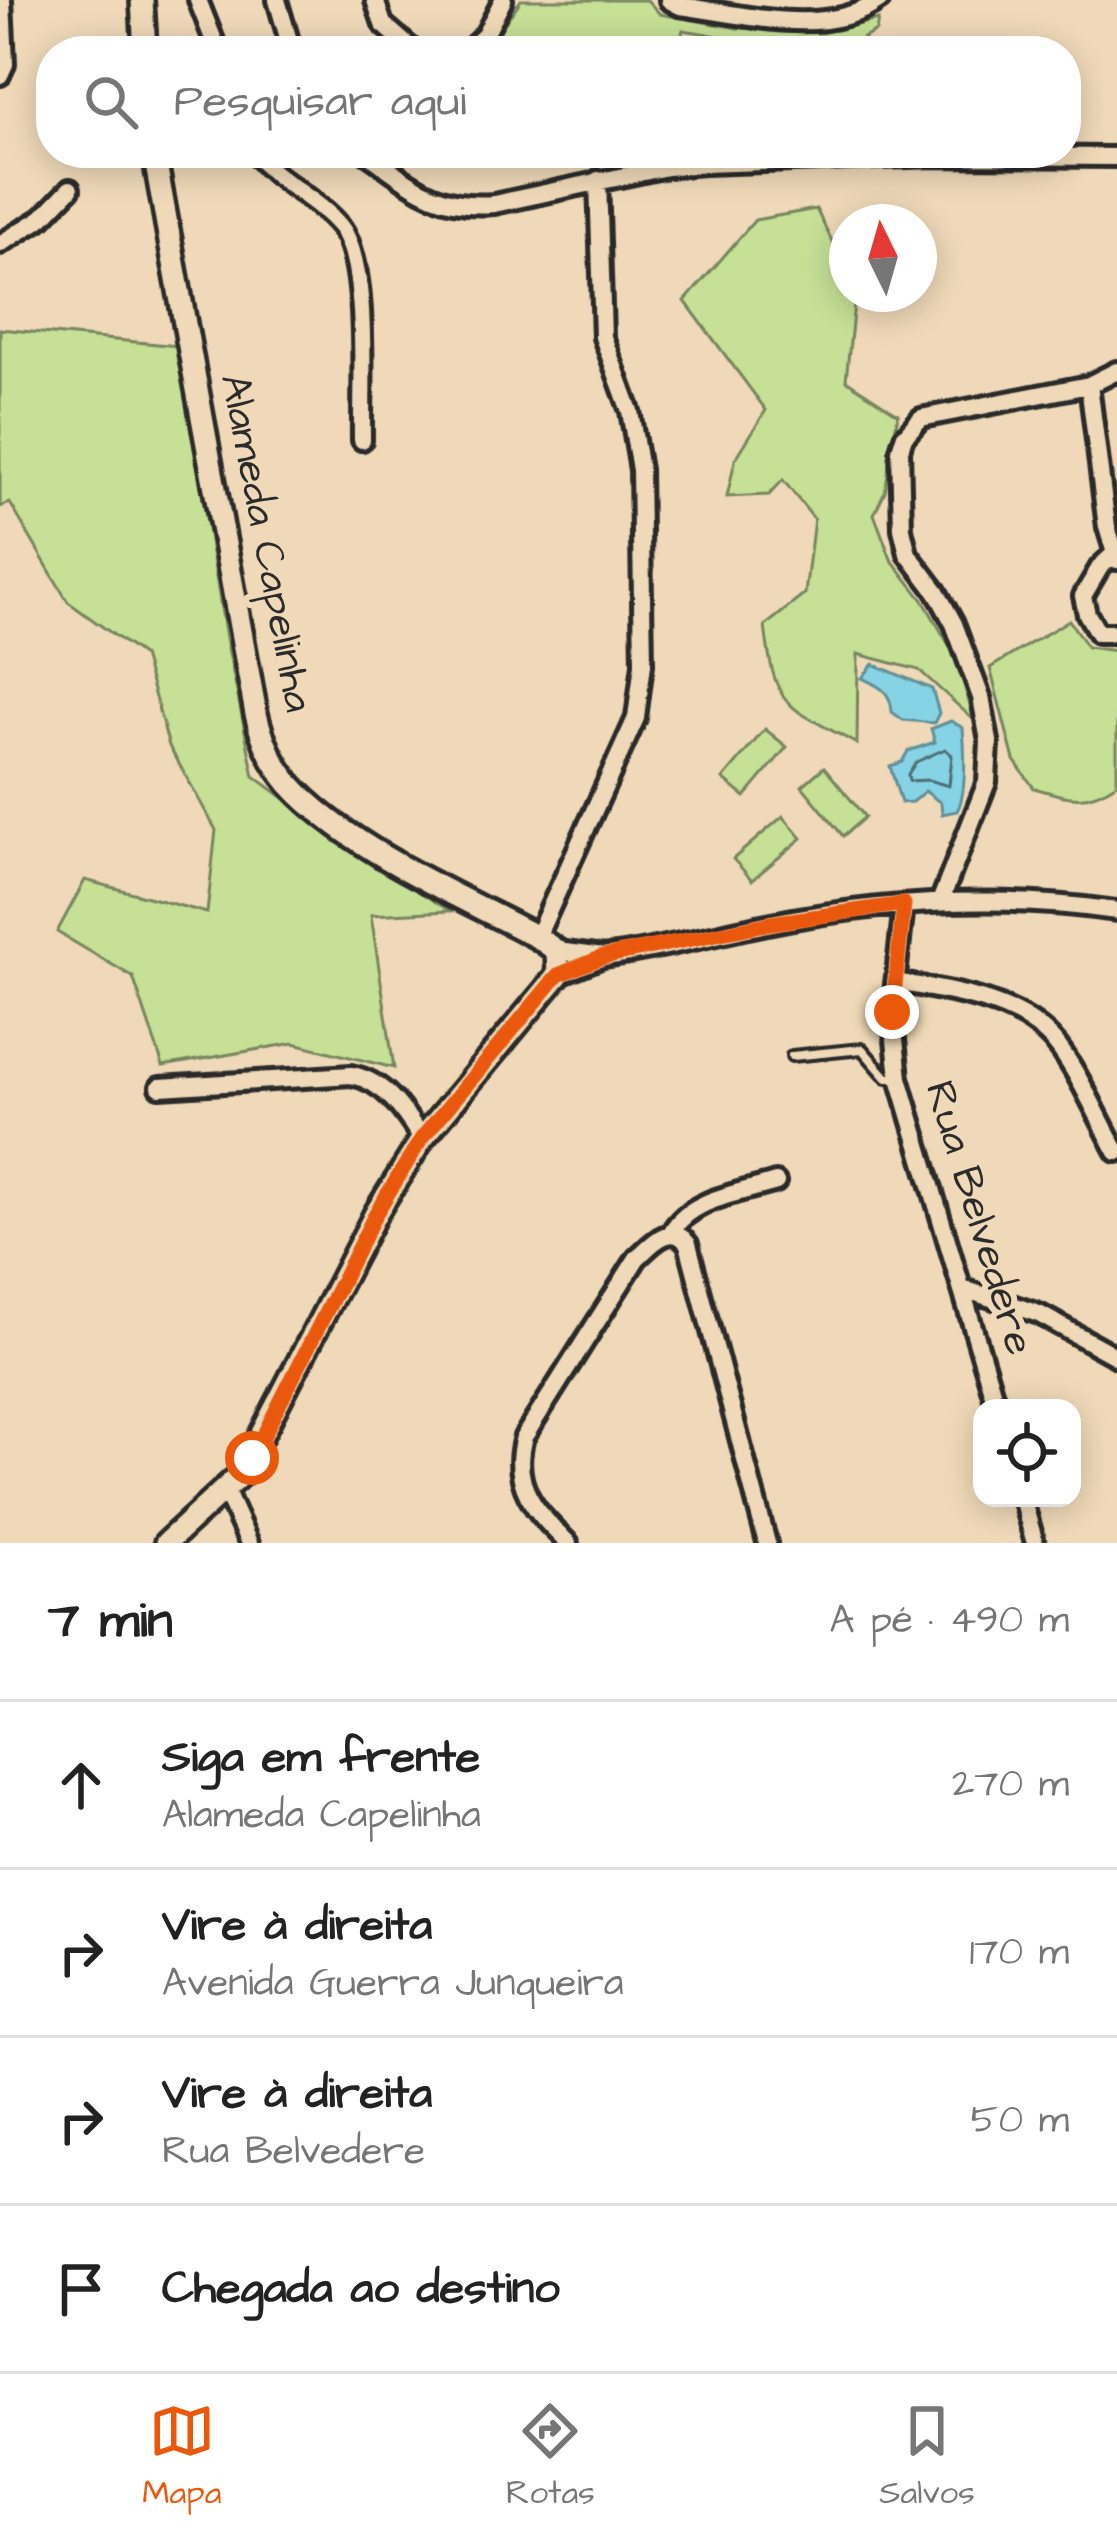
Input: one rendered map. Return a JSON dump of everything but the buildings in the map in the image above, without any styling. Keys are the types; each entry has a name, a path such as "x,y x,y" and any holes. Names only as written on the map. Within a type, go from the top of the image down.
{"street":[{"path":"0,75 4,64 2,0"},
{"path":"142,0 144,36"},
{"path":"198,0 212,36"},
{"path":"277,0 288,36"},
{"path":"375,0 383,24 397,36"},
{"path":"483,36 503,0"},
{"path":"669,0 680,6 782,20 860,13 880,0"},
{"path":"1081,157 1117,157"},
{"name":"Alameda Capelinha","path":"157,168 256,714 271,756 300,795 348,832 557,952"},
{"path":"269,168 340,226 352,249 359,281 362,440"},
{"path":"387,168 442,202 468,206 494,205 662,168"},
{"path":"537,937 636,718 642,679 640,470 630,411 603,337 598,180"},
{"path":"0,244 42,218 70,189"},
{"path":"940,902 982,801 990,769 989,740 981,697 954,624 908,554 900,493 904,437 921,418 1089,385 1117,371"},
{"path":"1089,385 1115,558 1100,567 1083,596 1098,633 1117,633"},
{"path":"171,1539 226,1492 252,1458 376,1213 422,1138 558,975 603,957 771,923 904,904 1023,901 1117,911"},
{"name":"Rua Belvedere","path":"904,904 892,1012 899,1078 995,1399"},
{"path":"558,975 557,952 603,957"},
{"path":"896,982 994,1004 1038,1028 1057,1046 1117,1152"},
{"path":"160,1087 368,1078 422,1138"},
{"path":"568,1543 546,1522 522,1485 517,1462 524,1437 637,1258 693,1208 776,1182"},
{"path":"671,1232 688,1244 767,1543"},
{"path":"964,1289 1039,1313 1117,1357"},
{"path":"226,1492 249,1543"},
{"path":"1025,1507 1035,1543"}],"lane":[{"path":"792,1056 862,1049 887,1078 899,1078"}],"green space":[{"path":"521,0 647,0 660,14 737,28 821,33 878,20 876,31 867,36 719,36 683,30 681,36 496,36"},
{"path":"816,209 829,235 829,312 853,312 846,380 898,414 885,491 874,514 891,559 923,600 957,659 974,720 919,670 858,654 857,744 799,712 780,690 765,626 805,594 814,519 783,480 769,495 727,497 735,460 766,410 685,301 755,220"},
{"path":"0,329 178,346 254,776 351,848 450,911 371,915 394,1068 294,1043 163,1066 133,977 57,932 85,880 207,913 216,830 169,746 143,656 68,602 10,503 0,507"},
{"path":"1069,620 1087,647 1117,651 1117,783 1086,797 1034,788 1014,760 990,668"},
{"path":"765,729 787,747 745,797 723,779"},
{"path":"824,767 865,817 843,836 802,786"},
{"path":"783,816 802,838 752,880 733,859"}],"water":[{"path":"873,664 932,689 939,713 934,723 903,720 892,712 887,694 862,678"},
{"path":"951,721 963,728 964,737 964,783 957,811 942,814 941,803 925,791 912,802 901,803 890,766 902,762 908,751 935,742 931,729"}],"route":[{"path":"252,1458 376,1213 422,1138 558,975 603,957 771,923 904,904 892,1012"}]}
